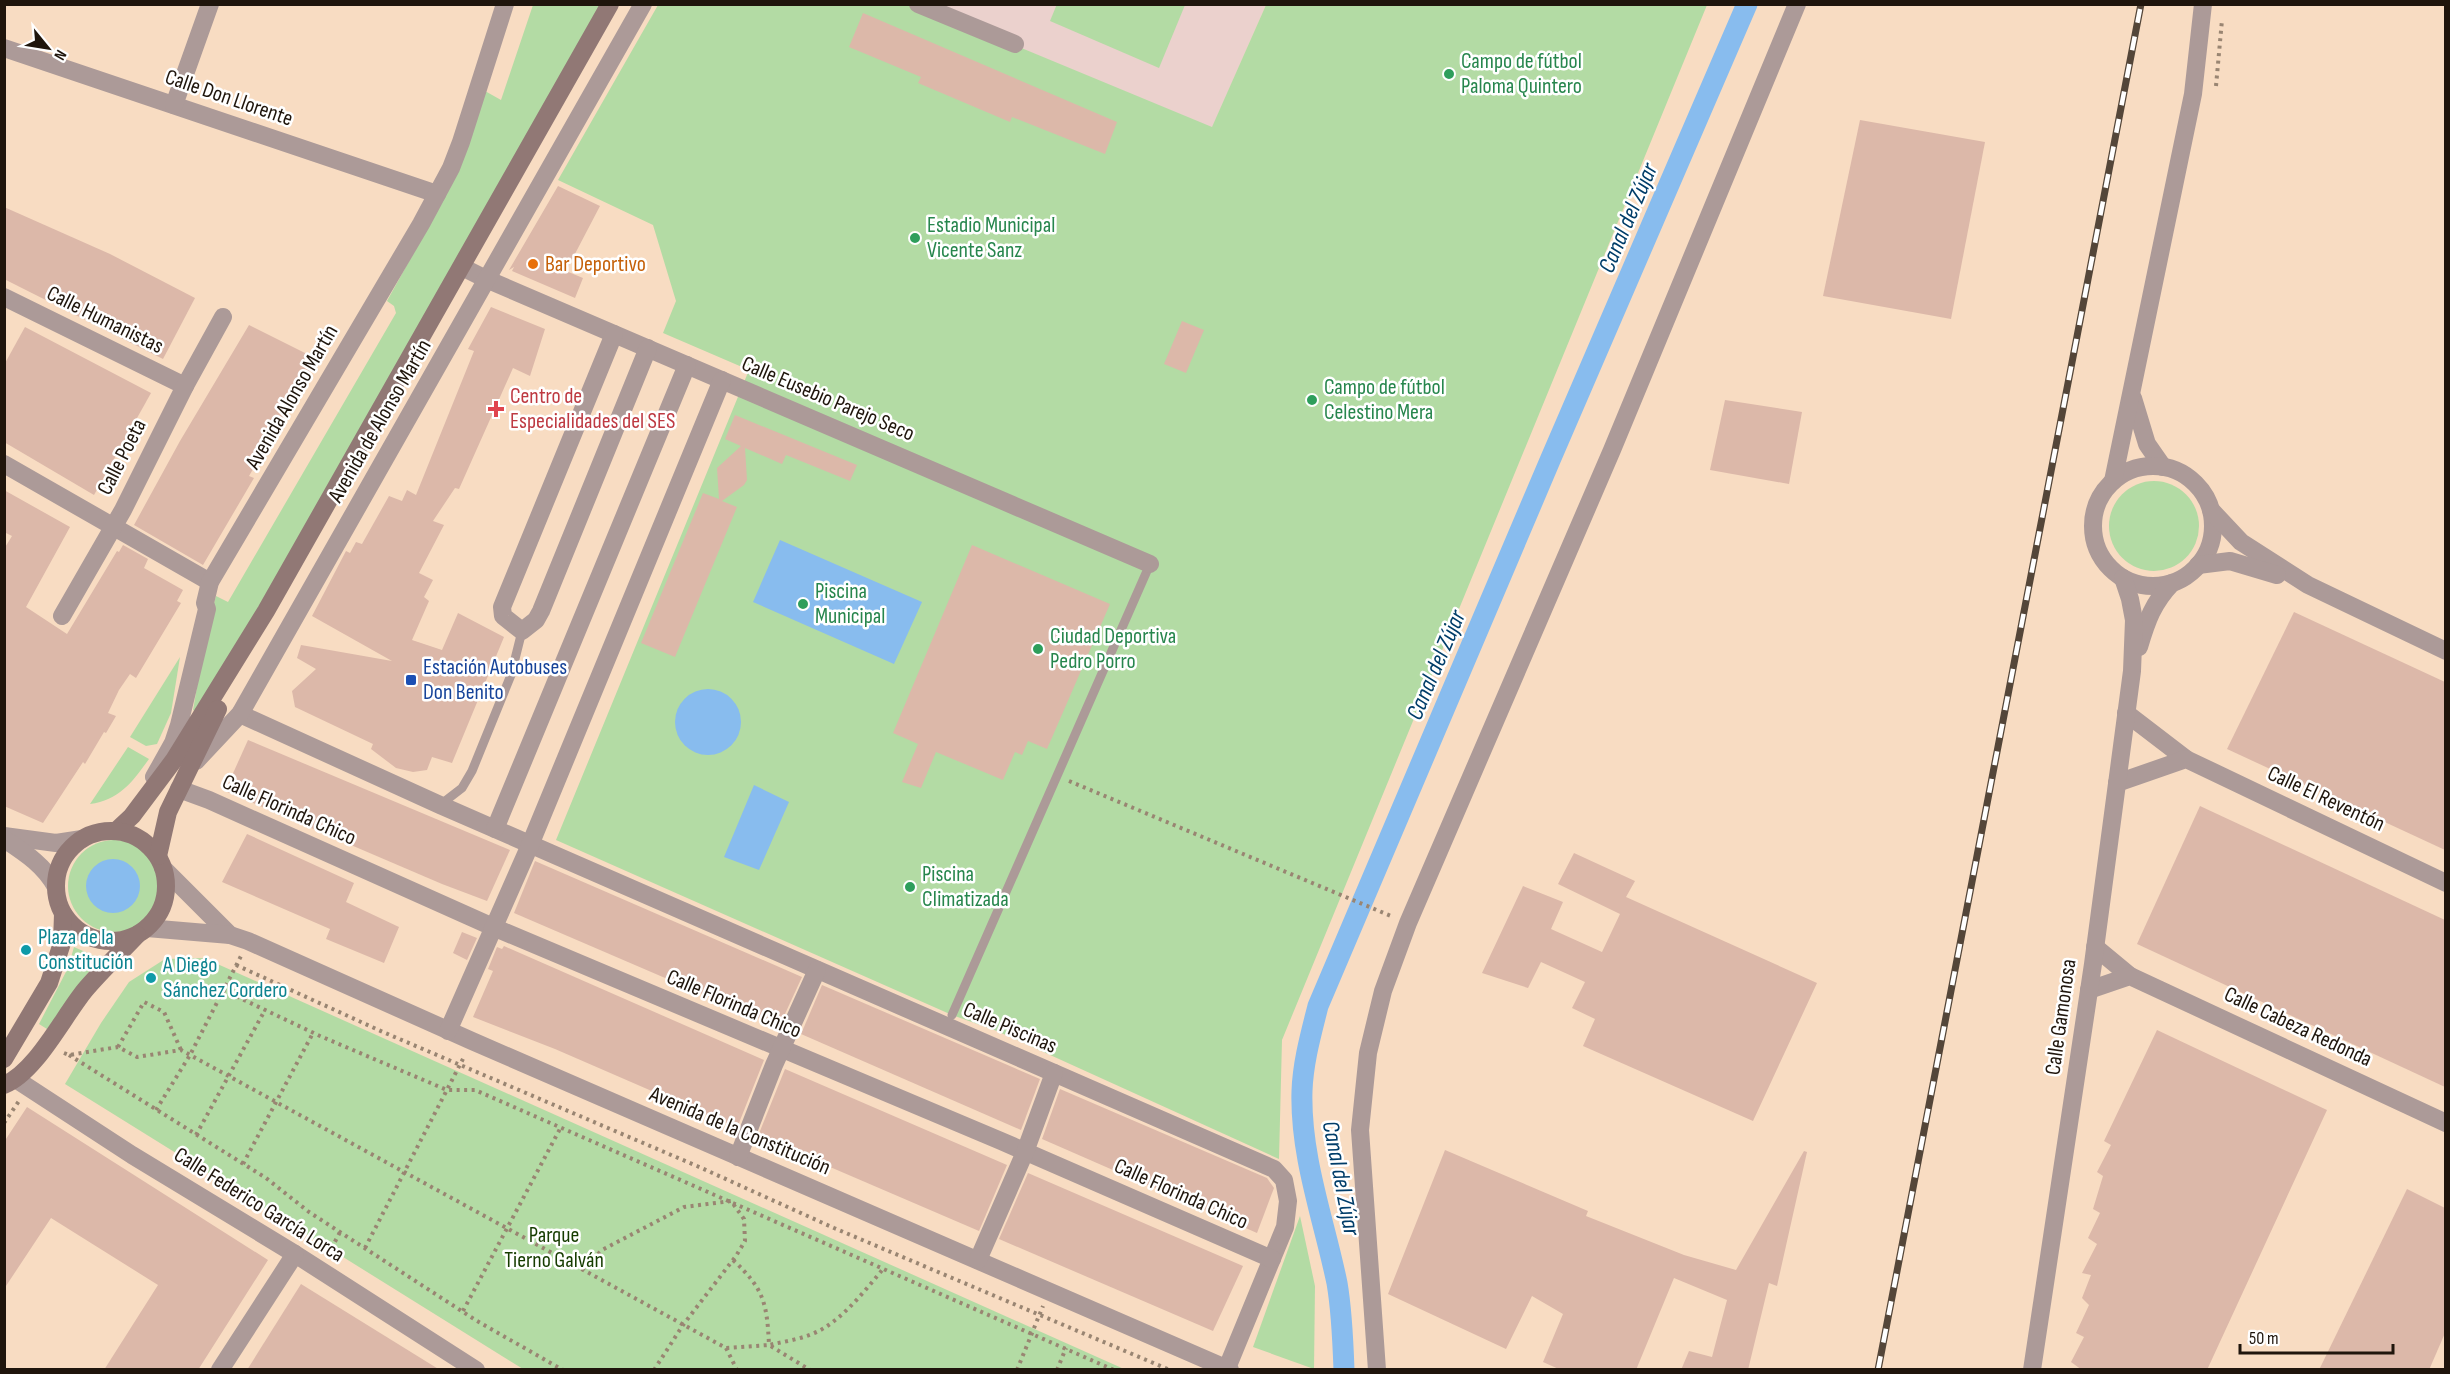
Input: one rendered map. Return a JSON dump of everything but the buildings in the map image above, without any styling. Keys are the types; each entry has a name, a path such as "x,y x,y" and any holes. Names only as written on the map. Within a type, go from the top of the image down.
{"main road":[{"name":"Avenida de Alonso Martín","path":"117,831 181,764 610,4"},
{"name":"Avenida de Alonso Martín","path":"161,862 168,812 179,789 181,764"},
{"path":"16,1084 85,990 142,932 158,915 164,900 166,884 161,862 147,844 133,835 117,831 99,832 82,839 68,852 58,868 57,901 63,914 74,927 88,936 104,941 121,940 142,932"},
{"path":"4,1059 53,972 62,943 63,914"}],"street":[{"path":"174,105 210,4"},
{"name":"Avenida Alonso Martín","path":"132,816 173,743 207,609 205,603 210,582 451,168 505,4"},
{"name":"Avenida de Alonso Martín","path":"181,764 240,714 643,4"},
{"path":"918,4 1015,44"},
{"path":"1377,1370 1360,1130 1368,1053 1383,991 1408,923 1612,450 1797,4"},
{"path":"2113,481 2193,94 2203,4"},
{"name":"Calle Don Llorente","path":"4,48 437,194"},
{"name":"Calle Eusebio Parejo Seco","path":"462,267 1150,564"},
{"name":"Calle Humanistas","path":"4,297 184,386"},
{"name":"Calle Poeta","path":"62,616 113,527 184,386 223,317"},
{"path":"614,334 502,607 504,616 522,631 536,620 541,611 648,348"},
{"path":"495,829 687,365"},
{"path":"448,1031 530,845 722,380"},
{"path":"2132,394 2147,444 2163,467"},
{"path":"4,464 210,582"},
{"path":"2163,467 2179,472 2193,481 2204,495 2211,510 2213,525 2206,553 2187,576 2172,583 2147,585 2123,578 2108,566 2098,550 2093,532 2094,513 2101,496 2113,481 2136,469 2163,467"},
{"path":"2211,510 2250,548 2308,585 2445,651"},
{"path":"2198,565 2230,561 2308,585"},
{"name":"Calle Gamonosa","path":"2032,1370 2089,990 2132,671 2134,620 2123,578"},
{"name":"Calle Gamonosa","path":"2132,671 2152,609 2172,583"},
{"name":"Calle El Reventón","path":"2126,713 2186,759 2445,883"},
{"name":"Calle Piscinas","path":"240,714 530,845 1274,1169 1284,1180 1288,1201 1285,1227 1229,1369"},
{"path":"2117,783 2186,759"},
{"name":"Calle Florinda Chico","path":"179,789 493,927 1272,1259"},
{"path":"4,838 56,843 82,839"},
{"path":"4,838 40,864 56,887"},
{"path":"161,862 230,935"},
{"path":"142,932 230,935"},
{"name":"Avenida de la Constitución","path":"230,935 1229,1369"},
{"name":"Calle Cabeza Redonda","path":"2095,947 2130,976 2445,1123"},
{"path":"738,1157 781,1050 817,970"},
{"path":"2089,990 2130,976"},
{"path":"978,1260 1024,1152 1054,1073"},
{"name":"Calle Federico García Lorca","path":"16,1084 295,1254 476,1370"},
{"path":"220,1370 295,1254"}],"lane":[{"path":"952,1015 1150,564"},
{"path":"440,805 462,788 472,771 511,675 522,631"}],"path":[{"path":"2216,86 2222,15"},
{"path":"1057,776 1377,909"},
{"path":"156,1110 190,1055 248,941"},
{"path":"236,965 834,1228 1170,1370"},
{"path":"223,990 313,1033 447,1090 475,1090 1114,1370"},
{"path":"118,1047 144,1002 164,1012 182,1050 190,1055 726,1348 769,1346 823,1329 851,1307 884,1268"},
{"path":"196,1135 266,1010"},
{"path":"243,1164 313,1033"},
{"path":"365,1248 472,1041"},
{"path":"48,1043 243,1164 340,1232 463,1312 563,1370"},
{"path":"69,1055 118,1047 137,1057 182,1050"},
{"path":"4,1124 16,1084"},
{"path":"463,1312 561,1127"},
{"path":"654,1370 683,1325 745,1241 744,1219 731,1201"},
{"path":"582,1270 602,1250 684,1207 731,1201"},
{"path":"320,1270 340,1232"},
{"path":"733,1260 752,1278 763,1298 768,1321 769,1346"},
{"path":"1017,1370 1050,1291"},
{"path":"769,1346 810,1370"},
{"path":"726,1348 737,1370"},
{"path":"1057,1370 1066,1348"}],"shaded area":[{"path":"918,5 1266,5 1212,128"}],"green space":[{"path":"1057,4 1185,5 1159,68 1050,21"},
{"path":"533,5 610,5 462,267 196,712 193,710 207,628 216,596 228,602 396,313 394,306 387,301 429,225 485,91 501,100"},
{"name":"Ciudad Deportiva Pedro Porro","path":"658,5 918,5 1212,127 1266,5 1707,5 1282,1040 1279,1159 997,1031 952,1015 556,840 749,370 663,333 676,301 653,225 558,180"},
{"path":"2145,481 2163,481 2179,488 2192,501 2199,517 2199,535 2192,551 2179,564 2163,571 2145,571 2129,564 2116,551 2109,535 2109,517 2116,501 2129,488"},
{"path":"180,657 171,713 157,744 146,746 130,737"},
{"path":"128,747 149,759 118,794 90,804"},
{"path":"114,840 132,844 146,854 156,868 160,886 156,904 146,918 132,928 114,932 96,928 82,918 72,904 68,886 72,868 82,854 96,844"},
{"path":"74,947 99,958 47,1029 39,1024 68,968"},
{"name":"Parque Tierno Galván","path":"204,958 1124,1369 523,1369 65,1084 101,1023 129,982 165,959"},
{"path":"1300,1216 1315,1286 1314,1369 1253,1347"}],"water":[{"path":"780,540 922,602 894,664 753,602"},
{"path":"708,689 721,692 731,699 738,709 741,722 738,735 731,745 721,752 708,755 695,752 685,745 678,735 675,722 678,709 685,699 695,692"},
{"path":"754,785 789,802 759,870 724,857"},
{"path":"113,859 123,861 132,867 138,876 140,886 138,896 132,905 123,911 113,913 103,911 94,905 88,896 86,886 88,876 94,867 103,861"}],"waterway":[{"name":"Canal del Zújar","path":"1344,1370 1337,1283 1314,1188 1302,1115 1304,1069 1318,1006 1747,4"}],"railway":[{"path":"1878,1370 2141,4"}],"place":[{"name":"Campo de fútbol Paloma Quintero","path":"1449,74"},
{"name":"Estadio Municipal Vicente Sanz","path":"915,238"},
{"name":"Bar Deportivo","path":"533,264"},
{"name":"Campo de fútbol Celestino Mera","path":"1312,400"},
{"name":"Centro de Especialidades del SES","path":"496,409"},
{"name":"Piscina Municipal","path":"803,604"},
{"name":"Ciudad Deportiva Pedro Porro","path":"1038,649"},
{"name":"Estación Autobuses Don Benito","path":"411,680"},
{"name":"Piscina Climatizada","path":"910,887"},
{"name":"Plaza de la Constitución","path":"26,950"},
{"name":"A Diego Sánchez Cordero","path":"151,978"}]}
